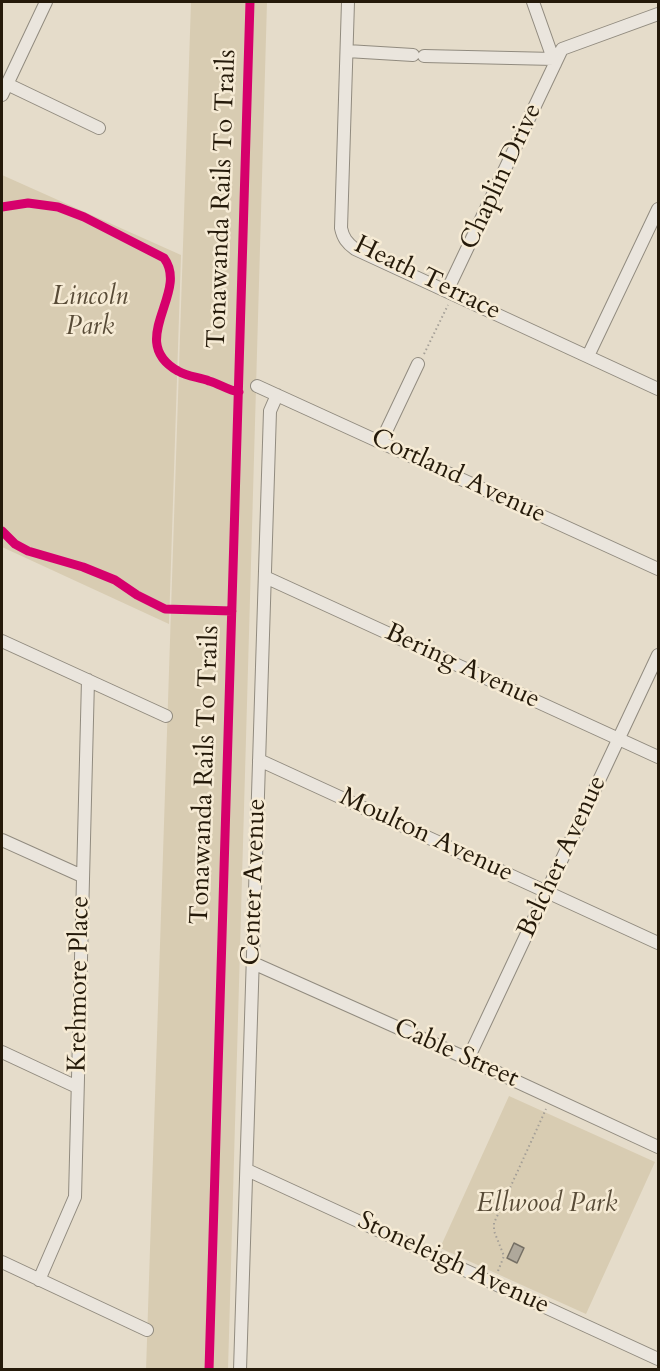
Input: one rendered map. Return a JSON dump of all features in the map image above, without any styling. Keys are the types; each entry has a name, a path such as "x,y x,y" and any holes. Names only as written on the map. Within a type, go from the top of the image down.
{"street":[{"path":"46,2 4,90 99,128"},
{"name":"Heath Terrace","path":"348,2 341,228 343,236 355,249 658,389"},
{"path":"347,51 555,61 533,2"},
{"name":"Chaplin Drive","path":"450,292 562,48 658,14"},
{"path":"588,356 658,209"},
{"path":"381,442 418,364"},
{"name":"Cortland Avenue","path":"257,386 658,569"},
{"name":"Center Avenue","path":"240,1370 270,411 277,395"},
{"name":"Bering Avenue","path":"265,577 658,757"},
{"path":"2,641 166,716"},
{"name":"Belcher Avenue","path":"468,1059 658,655"},
{"name":"Krehmore Place","path":"39,1280 74,1203 88,680"},
{"name":"Moulton Avenue","path":"259,760 658,943"},
{"path":"2,840 82,876"},
{"name":"Cable Street","path":"252,963 658,1147"},
{"path":"2,1052 77,1087"},
{"name":"Stoneleigh Avenue","path":"247,1170 658,1359"},
{"path":"2,1262 147,1330"}],"path":[{"path":"418,364 450,292"},
{"path":"495,1277 504,1256 494,1231 494,1223 547,1106"}],"green space":[{"path":"191,2 267,2 228,1369 146,1370"},
{"name":"Lincoln Park","path":"2,175 181,255 169,624 2,547"},
{"name":"Ellwood Park","path":"509,1096 655,1162 586,1314 440,1248"}],"building":[{"path":"514,1243 524,1248 517,1263 507,1258"}],"cycle path":[{"name":"Tonawanda Rails To Trails","path":"209,1370 250,2"},
{"path":"2,207 28,203 58,207 84,217 164,258 170,272 170,286 157,331 157,346 163,359 182,373 239,392"},
{"path":"2,531 15,544 28,551 83,567 115,580 137,595 165,609 232,611"}]}
